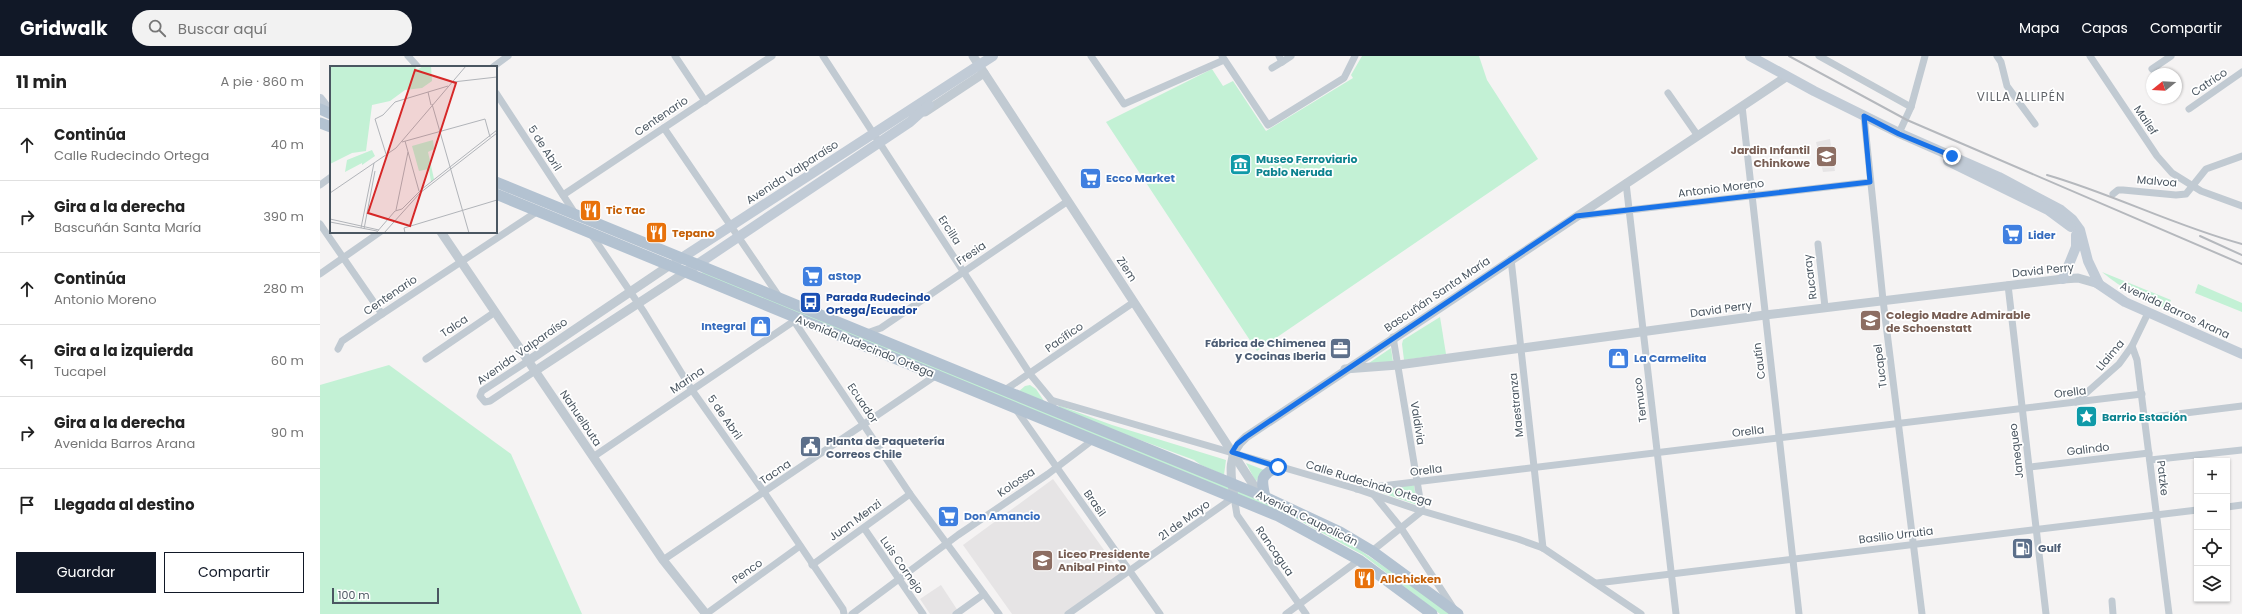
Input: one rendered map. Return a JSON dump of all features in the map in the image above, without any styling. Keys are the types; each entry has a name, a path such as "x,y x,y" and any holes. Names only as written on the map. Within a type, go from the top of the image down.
{"main road":[{"name":"Avenida Valparaíso","path":"686,272 739,237 952,84 982,69 993,56"},
{"name":"Avenida Barros Arana","path":"1750,56 1786,77 1899,134 1999,177 2067,214 2076,224 2083,236 2088,261 2099,284"},
{"name":"Avenida Valparaíso","path":"670,265 731,226 877,138 910,122 952,84"},
{"path":"320,99 330,113"},
{"path":"320,109 330,114"},
{"path":"320,123 330,127"},
{"name":"Avenida Barros Arana","path":"1899,134 1903,138 2048,210 2066,222 2076,235 2085,270 2092,279 2118,298 2148,313 2242,354"},
{"name":"Avenida Rudecindo Ortega","path":"497,182 781,300 867,333 888,343 1232,483"},
{"name":"Avenida Rudecindo Ortega","path":"497,194 670,265 796,320 938,374 1234,498"},
{"path":"2063,278 2076,247 2076,235"},
{"path":"1263,496 1263,478 1266,473 1278,467"},
{"name":"Avenida Caupolicán","path":"1232,483 1340,532 1372,551 1458,614"},
{"name":"Avenida Caupolicán","path":"1234,498 1278,516 1341,548 1432,614"},
{"path":"1341,548 1362,552 1372,551"}],"street":[{"path":"408,56 417,66"},
{"path":"494,66 508,56"},
{"path":"675,56 704,101"},
{"name":"Centenario","path":"563,195 772,56"},
{"name":"Ercilla","path":"823,56 1030,374 1052,400 1060,413"},
{"name":"Ziem","path":"973,56 1232,452 1263,496"},
{"path":"1091,56 1124,104 1223,58 1268,125 1344,78 1356,56"},
{"path":"1272,68 1281,59 1291,56"},
{"path":"1819,56 1911,107"},
{"path":"1899,134 1911,107 1925,56"},
{"path":"1997,56 2001,62 2007,86 2035,124"},
{"name":"Mailef","path":"2090,56 2163,164 2172,173 2193,187"},
{"path":"2153,68 2171,56"},
{"name":"Avenida Valparaíso","path":"910,122 982,69"},
{"name":"Catrico","path":"2189,109 2242,72"},
{"name":"Bascuñán Santa María","path":"1232,452 1237,444 1246,437 1345,369 1394,338 1786,77"},
{"path":"1668,93 1698,136"},
{"name":"5 de Abril","path":"497,95 576,215"},
{"name":"Cautín","path":"1742,106 1799,614"},
{"name":"Tucapel","path":"1864,116 1883,300 1922,614"},
{"path":"664,128 781,300"},
{"path":"2193,187 2200,175 2206,169 2242,156"},
{"path":"320,185 330,178"},
{"name":"Antonio Moreno","path":"1576,216 1870,182"},
{"name":"Temuco","path":"1626,183 1676,614"},
{"name":"Malvoa","path":"2113,194 2118,190 2137,190 2176,195 2186,194 2193,187 2242,206"},
{"name":"Fresia","path":"867,333 886,325 1068,200"},
{"name":"Centenario","path":"338,349 342,341 538,211"},
{"path":"320,224 382,314"},
{"name":"5 de Abril","path":"590,232 639,304 692,390 764,492 843,609 844,614"},
{"path":"320,274 379,233"},
{"name":"Nahuelbuta","path":"442,233 664,560 706,614"},
{"name":"Rucaray","path":"1818,244 1825,307"},
{"name":"Maestranza","path":"1511,259 1543,548"},
{"name":"Avenida Valparaíso","path":"670,265 482,391 480,396 482,400 485,402 490,401 686,272"},
{"name":"David Perry","path":"1345,369 1398,365 1521,347 1825,307 2008,286 2063,278 2078,278 2099,284"},
{"name":"Janequeo","path":"2008,286 2046,614"},
{"name":"Pacífico","path":"1005,390 1134,302"},
{"name":"Talca","path":"426,359 495,312"},
{"name":"Llaima","path":"2076,402 2120,364 2132,346 2148,313"},
{"name":"Marina","path":"593,457 796,320"},
{"name":"Ecuador","path":"796,320 910,494 999,614"},
{"path":"886,325 888,343"},
{"name":"Valdivia","path":"1394,338 1422,511"},
{"name":"Patzke","path":"2132,346 2137,360 2142,394 2169,614"},
{"name":"Tacna","path":"664,560 938,374"},
{"name":"Orella","path":"1357,489 2142,394"},
{"name":"Calle Rudecindo Ortega","path":"1052,400 1374,494 1422,511 1543,548 1641,614"},
{"name":"Brasil","path":"1013,405 1160,614"},
{"path":"2144,418 2242,406"},
{"name":"Kolossa","path":"852,614 900,580 947,543 1056,468 1094,439"},
{"name":"Galindo","path":"2029,467 2242,450"},
{"path":"1232,452 1232,483 1234,498"},
{"name":"Juan Menzi","path":"812,565 910,494"},
{"path":"1374,494 1401,528 1458,614"},
{"name":"21 de Mayo","path":"1068,614 1234,498"},
{"name":"Rancagua","path":"1234,498 1237,515 1306,614"},
{"path":"2230,507 2242,505"},
{"name":"Basilio Urrutia","path":"1597,583 2194,510"},
{"path":"1372,551 1422,511"},
{"name":"Luis Cornejo","path":"864,528 923,614"},
{"name":"Penco","path":"706,614 800,546"},
{"path":"1286,614 1359,560"},
{"path":"956,614 984,594"},
{"path":"2112,601 2113,614"}],"shaded area":[{"name":"Jardin Infantil Chinkowe","path":"1830,139 1835,171 1823,172 1816,142"},
{"name":"Liceo Presidente Anibal Pinto","path":"1053,479 1122,575 1064,614 1012,614 963,545"},
{"path":"941,585 958,611 953,614 930,614 920,599"}],"green space":[{"path":"1362,56 1479,56 1487,80 1538,159 1257,351 1106,122 1212,69 1223,86 1233,81 1266,131 1353,78 1351,75"},
{"path":"703,272 1260,499 1338,535 1453,614 1440,614 1363,555 1295,518 699,274"},
{"path":"2102,272 2171,300 2167,309 2117,284"},
{"path":"2198,284 2242,303 2242,312 2195,293"},
{"path":"1440,317 1446,354 1404,360 1403,340"},
{"path":"1391,348 1393,362 1366,365"},
{"path":"389,365 511,454 582,614 320,614 320,385"},
{"path":"1030,385 1036,389 1046,404 1018,392 1025,386"},
{"path":"1058,405 1112,425 1226,460 1224,475 1201,465 1194,460 1062,411"},
{"path":"1246,463 1264,470 1259,475 1256,482"},
{"path":"1414,485 1417,505 1374,490"}],"railway":[{"path":"1789,56 1907,120 2242,264"},
{"path":"2047,175 2096,191 2217,237 2242,244"},
{"path":"2200,236 2242,255"}],"place":[{"name":"Jardin Infantil Chinkowe","path":"1826,156"},
{"name":"Museo Ferroviario Pablo Neruda","path":"1240,165"},
{"name":"Ecco Market","path":"1091,178"},
{"name":"Tic Tac","path":"591,210"},
{"name":"Tepano","path":"657,233"},
{"name":"Lider","path":"2012,235"},
{"name":"aStop","path":"813,276"},
{"name":"Parada Rudecindo Ortega/Ecuador","path":"811,303"},
{"name":"Colegio Madre Admirable de Schoenstatt","path":"1871,321"},
{"name":"Integral","path":"761,326"},
{"name":"Fábrica de Chimenea y Cocinas Iberia","path":"1341,349"},
{"name":"La Carmelita","path":"1619,358"},
{"name":"Barrio Estación","path":"2087,417"},
{"name":"Planta de Paquetería Correos Chile","path":"811,447"},
{"name":"Don Amancio","path":"949,516"},
{"name":"Gulf","path":"2022,548"},
{"name":"Liceo Presidente Anibal Pinto","path":"1042,560"},
{"name":"AllChicken","path":"1364,579"}],"district":[{"name":"VILLA ALLIPÉN","path":"2021,97"}],"route":[{"path":"1278,467 1232,452 1237,444 1246,437 1345,369 1576,216 1870,182 1864,116 1899,134 1952,156"}]}
